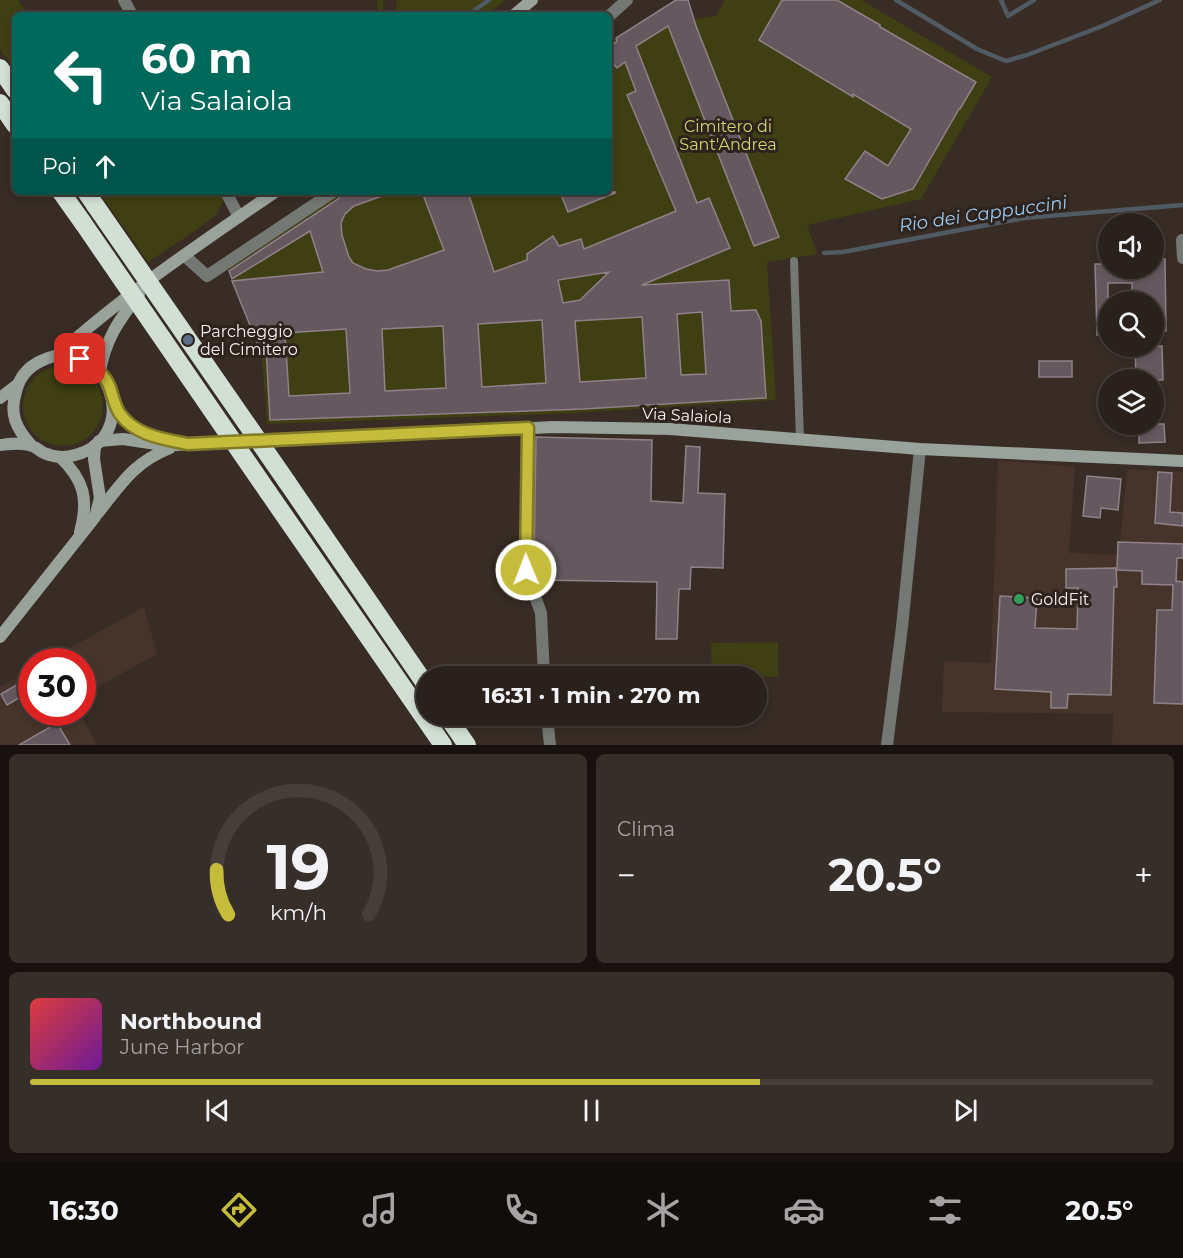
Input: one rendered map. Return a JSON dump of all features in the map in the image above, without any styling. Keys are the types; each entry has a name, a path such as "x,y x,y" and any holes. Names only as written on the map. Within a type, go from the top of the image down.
{"highway":[{"path":"0,68 12,86"},
{"path":"0,103 12,121"},
{"path":"63,195 443,745"},
{"path":"90,199 416,670"},
{"path":"454,726 467,745"}],"street":[{"path":"518,12 532,0"},
{"path":"612,13 627,0"},
{"path":"228,195 239,217"},
{"path":"56,356 88,328 150,281 271,195"},
{"path":"185,256 207,276 328,195"},
{"path":"1182,240 1183,258"},
{"path":"100,372 102,355 109,338 122,316 150,281"},
{"path":"56,356 68,356 91,364 100,372 109,385 113,411 106,432 97,443 84,452 60,457 45,453 31,445 20,433 14,417 13,401 17,385 35,364 56,356"},
{"path":"0,398 17,385"},
{"name":"Via Salaiola","path":"113,400 126,421 146,434 182,445"},
{"name":"Via Salaiola","path":"97,443 123,440 182,445 552,427 670,429 920,448 1183,461"},
{"path":"528,428 526,562 529,580 541,613 544,666"},
{"path":"95,517 100,498 94,459 97,443"},
{"path":"0,445 31,445"},
{"path":"0,637 127,476 158,453 182,445"},
{"path":"887,745 902,627 920,448"},
{"path":"60,457 72,470 84,490 85,505 78,539"},
{"path":"548,726 550,745"}],"lane":[{"path":"794,261 800,440"}],"shaded area":[{"path":"998,460 1075,467 1069,553 1119,555 1127,469 1183,472 1183,745 1112,745 1113,714 942,712 944,661 991,663"},
{"path":"144,607 157,654 96,688 96,648 70,648"},
{"path":"18,677 18,726 87,726 97,745 0,745 0,687"}],"green space":[{"path":"0,0 18,0 27,12 12,12 12,67 0,49"},
{"path":"377,0 383,0 384,11 397,9 396,0 506,0 490,12 378,12"},
{"name":"Cimitero di Sant'Andrea","path":"676,0 688,0 695,19 716,16 725,0 861,0 992,77 921,199 807,225 817,254 767,262 776,400 575,413 267,424 262,354 227,267 338,195 612,195 612,41"},
{"path":"101,195 224,195 225,199 215,216 148,262"},
{"path":"63,366 78,369 91,378 100,391 103,406 100,421 91,434 78,443 63,446 48,443 35,434 26,421 23,406 26,391 35,378 48,369"},
{"path":"778,642 778,677 767,677 767,666 712,666 711,643"}],"building":[{"path":"676,0 688,0 696,26 779,237 754,246 668,26 636,46 697,203 709,198 730,248 642,285 729,280 731,311 756,310 761,321 766,398 583,409 270,420 266,346 258,345 232,281 323,272 310,231 232,279 229,271 341,195 385,195 354,206 345,214 341,223 342,235 353,263 377,271 388,270 444,250 423,195 469,195 494,272 527,260 527,254 553,236 559,246 581,239 584,249 676,211 627,95 636,91 625,62 617,68 612,62 612,45 617,41 616,38","holes":["609,272 580,300 563,303 558,280","702,312 706,374 681,375 677,314","642,317 646,378 580,382 575,321","542,320 546,383 482,387 478,324","443,326 446,388 385,391 382,329","346,329 350,393 289,396 285,333"]},
{"path":"782,0 837,0 976,82 913,189 882,199 845,179 865,151 888,166 911,129 759,40"},
{"path":"561,195 610,195 568,212"},
{"path":"1165,259 1166,331 1164,331 1164,291 1132,291 1132,283 1108,283 1108,291 1098,291 1097,335 1095,264 1098,264 1098,279 1164,279"},
{"path":"1135,357 1162,357 1163,369 1136,369"},
{"path":"1039,361 1072,361 1072,377 1039,377"},
{"path":"1164,424 1165,442 1139,443 1139,435 1164,435"},
{"path":"536,437 652,440 651,501 683,503 686,446 700,447 698,493 725,494 723,568 691,567 690,589 679,589 677,639 656,639 657,582 538,580 534,561"},
{"path":"1158,472 1172,473 1170,512 1183,513 1183,526 1155,523"},
{"path":"1087,476 1121,479 1118,510 1101,508 1100,518 1083,516"},
{"path":"1118,542 1183,544 1183,558 1177,558 1176,581 1183,582 1183,704 1154,703 1157,610 1172,610 1173,585 1142,584 1142,571 1117,570"},
{"path":"1116,568 1111,695 1068,694 1067,708 1051,708 1051,692 995,689 1000,596 1037,598 1035,628 1077,629 1078,588 1066,588 1066,569"},
{"path":"18,684 18,698 7,705 1,694"},
{"path":"52,726 59,726 70,745 19,745"}],"waterway":[{"path":"472,12 489,0"},
{"path":"896,0 977,49 1006,61 1100,27 1160,0"},
{"path":"1001,0 1008,16 1034,0"},
{"name":"Rio dei Cappuccini","path":"824,253 843,252 1024,218 1183,205"}],"place":[{"name":"Parcheggio del Cimitero","path":"188,340"},
{"name":"GoldFit","path":"1019,599"}],"route":[{"path":"80,359 91,364 100,372 109,385 119,413 126,421 146,434 188,444 528,428 526,570"}]}
